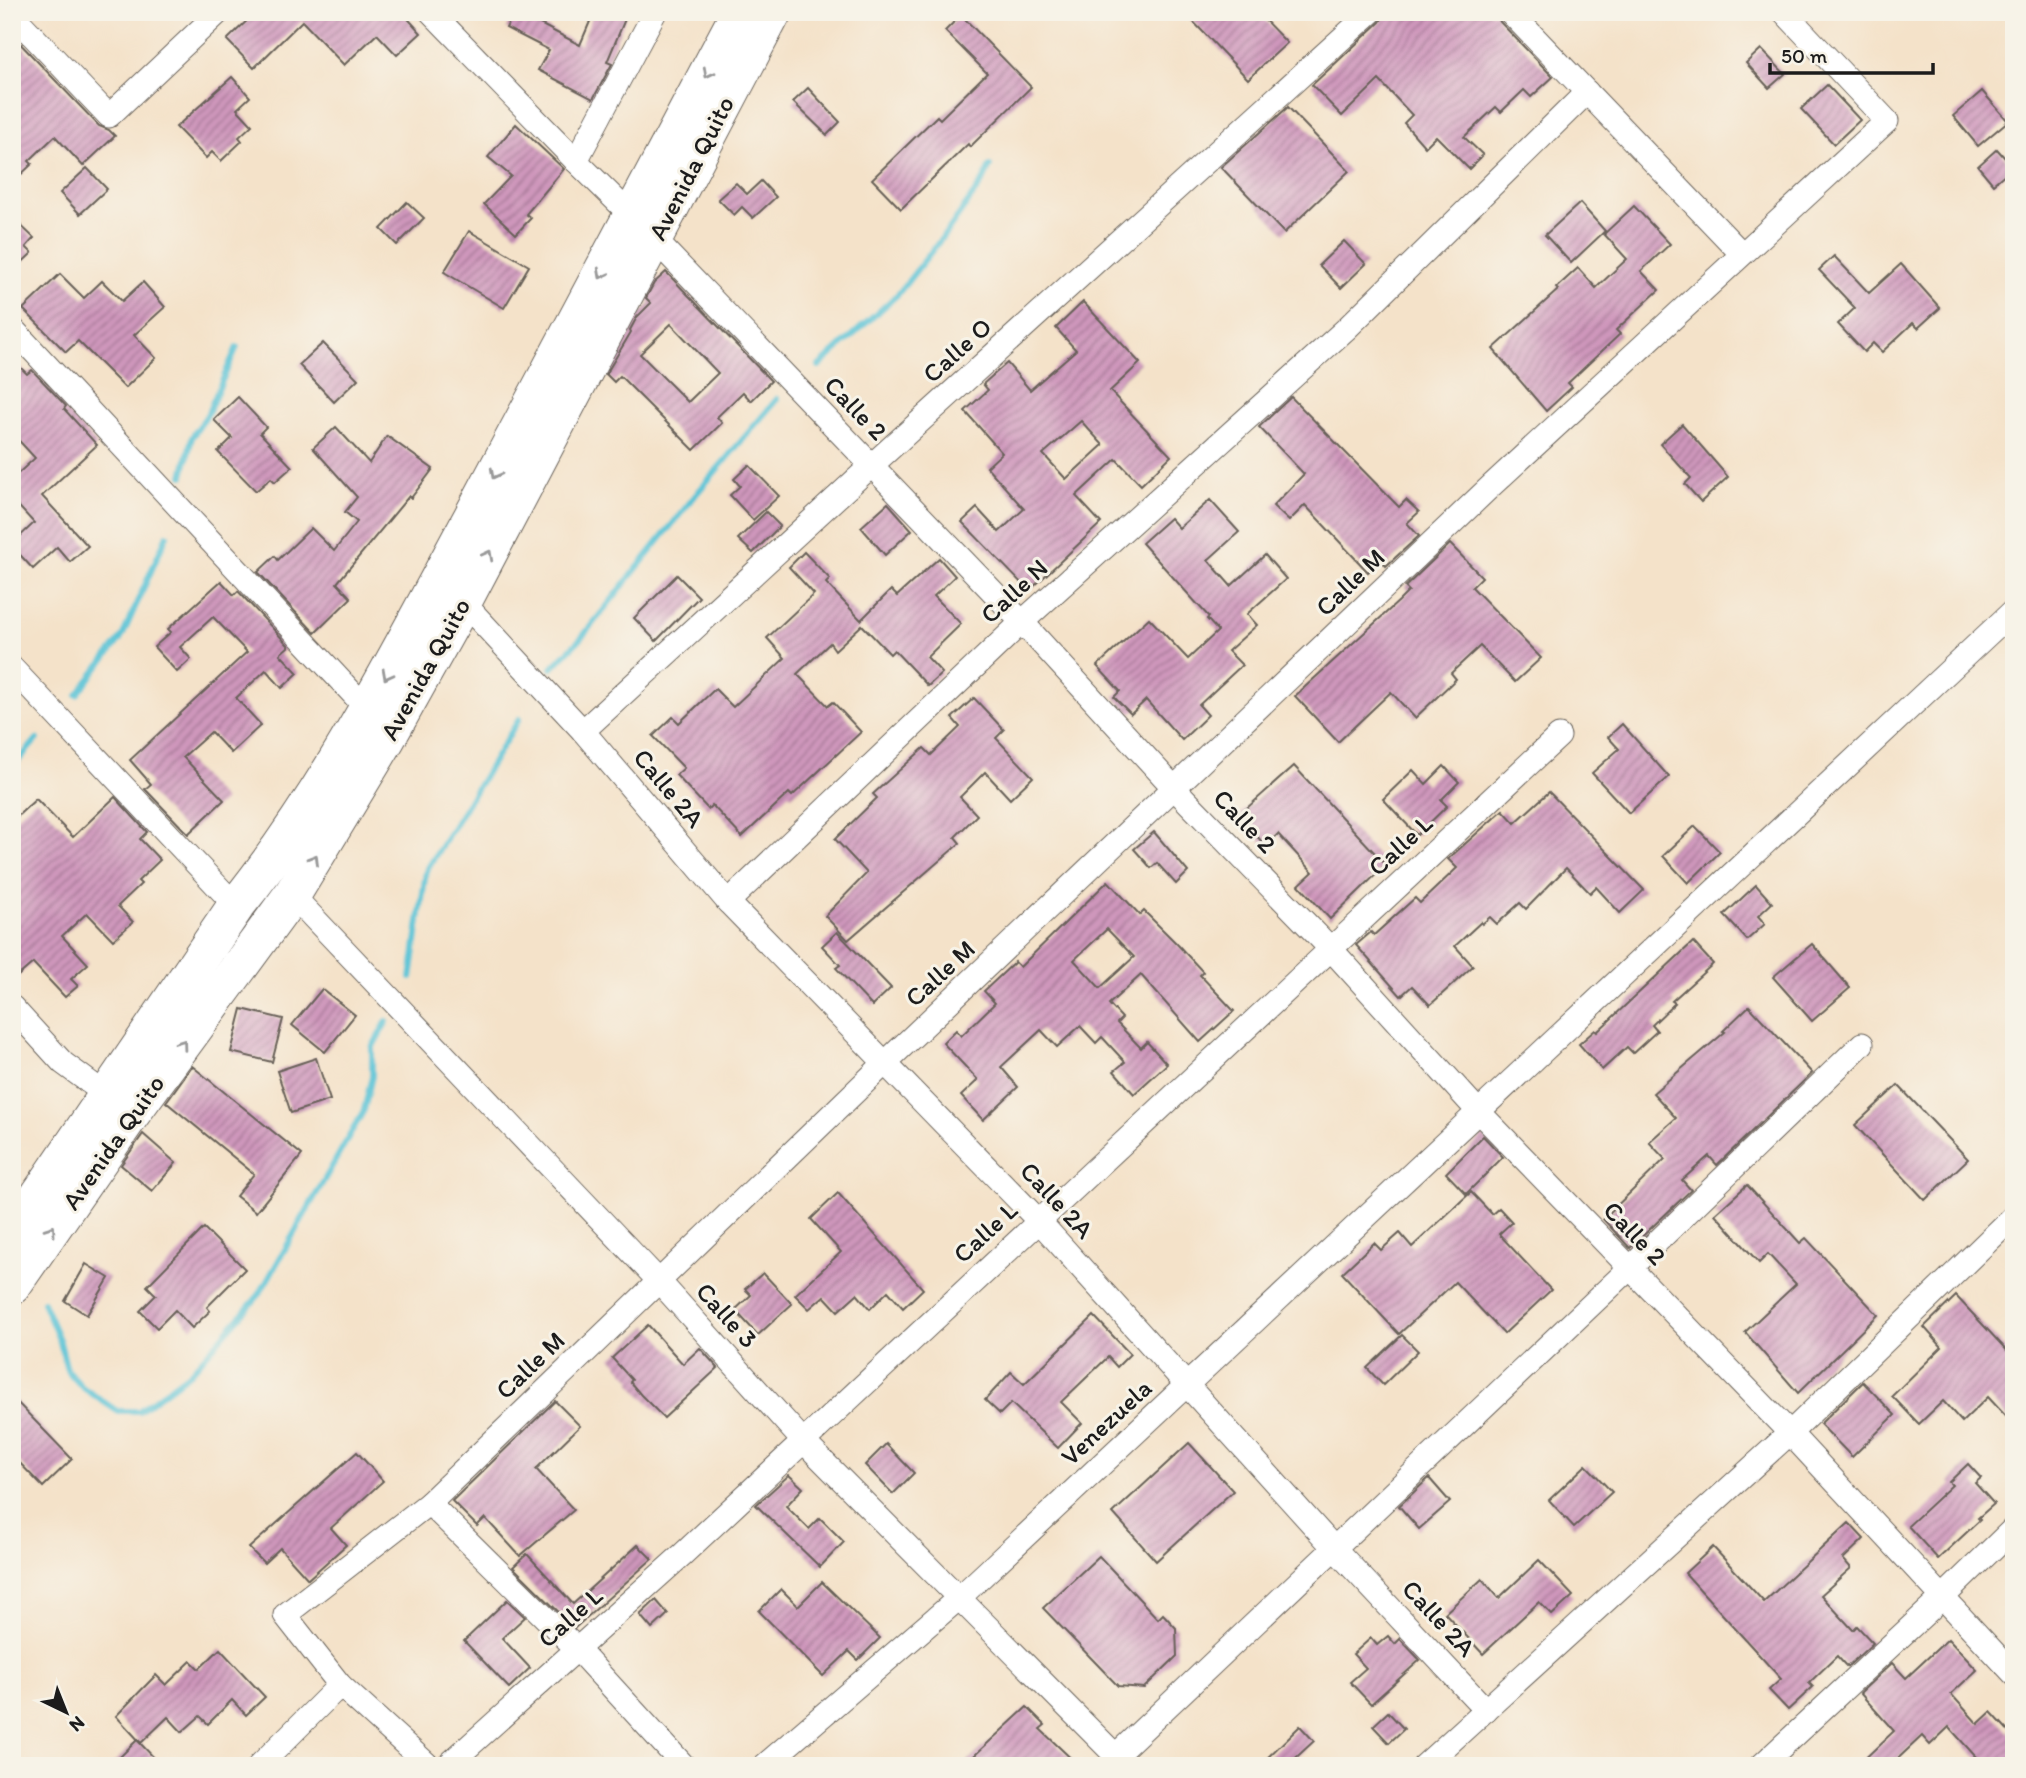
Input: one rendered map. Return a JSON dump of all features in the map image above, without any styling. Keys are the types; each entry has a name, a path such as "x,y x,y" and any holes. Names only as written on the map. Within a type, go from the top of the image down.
{"highway":[{"name":"Avenida Quito","path":"12,1286 132,1113 292,895 386,740 463,602 644,228 740,12"},
{"name":"Avenida Quito","path":"12,1235 236,906 266,870 368,710 644,228 773,12"}],"street":[{"path":"12,14 109,116 219,12"},
{"name":"Calle 2","path":"431,12 644,228 1022,621 1175,789 1330,948 1478,1111 1790,1433 2014,1674"},
{"path":"576,161 655,12"},
{"name":"Calle O","path":"583,731 872,464 1371,12"},
{"path":"1510,12 1742,254"},
{"name":"Calle M","path":"340,1685 285,1615 429,1503 658,1280 1491,486 1887,121 1784,12"},
{"name":"Calle N","path":"728,902 1022,621 1346,329 1587,92"},
{"path":"12,328 368,710"},
{"name":"Calle 2A","path":"463,602 583,731 728,902 1038,1220 1335,1548 1486,1710"},
{"name":"Venezuela","path":"764,1766 959,1598 2014,610"},
{"path":"12,668 236,906"},
{"name":"Calle L","path":"447,1766 803,1441 1559,736"},
{"name":"Calle 3","path":"292,895 658,1280 803,1441 1121,1760"},
{"path":"12,1007 63,1063 108,1096"},
{"path":"1121,1760 1335,1548 1862,1044"},
{"path":"1424,1766 1790,1433 2014,1216"},
{"path":"429,1503 577,1649 684,1766"},
{"path":"1761,1766 2014,1528"},
{"path":"259,1766 340,1685 429,1766"}],"building":[{"path":"256,12 402,12 421,33 397,55 377,34 344,65 302,21 254,68 227,40"},
{"path":"514,12 546,12 540,24 580,45 594,12 628,12 607,62 612,64 593,99 538,70 549,50 506,28"},
{"path":"1184,12 1257,12 1287,43 1248,79"},
{"path":"1386,12 1496,12 1500,22 1553,77 1531,97 1524,90 1501,112 1496,107 1464,137 1483,155 1469,169 1436,136 1425,147 1404,123 1412,115 1379,80 1342,116 1312,85 1380,22"},
{"path":"961,15 1031,87 901,209 872,179 937,116 940,119 987,73 945,31"},
{"path":"12,35 99,126 115,136 83,166 55,136 29,161 32,164 12,183"},
{"path":"1761,49 1785,74 1769,88 1746,63"},
{"path":"232,77 250,97 237,109 252,125 239,137 242,141 221,161 212,152 206,158 176,127"},
{"path":"1827,85 1860,120 1834,144 1801,109"},
{"path":"808,88 840,122 827,135 793,102"},
{"path":"1982,91 2008,121 1978,146 1953,116"},
{"path":"1288,107 1349,171 1284,233 1221,167"},
{"path":"516,124 564,169 526,214 531,218 516,234 484,204 511,176 488,157"},
{"path":"1997,149 2013,167 1993,184 1978,166"},
{"path":"87,168 107,189 80,214 60,193"},
{"path":"761,181 776,197 753,218 742,207 734,215 718,199 736,183 747,194"},
{"path":"407,202 424,218 397,245 381,229"},
{"path":"1580,203 1605,231 1571,263 1545,235"},
{"path":"1634,206 1670,244 1641,271 1659,290 1616,330 1620,334 1568,383 1572,387 1546,411 1493,349 1558,290 1556,288 1578,268 1596,288 1627,259 1604,234"},
{"path":"12,217 34,238 26,247 32,253 12,272"},
{"path":"469,231 529,266 504,308 444,272"},
{"path":"1344,241 1366,264 1341,288 1319,265"},
{"path":"1834,256 1869,293 1901,264 1940,308 1918,328 1913,323 1882,352 1873,343 1864,352 1838,324 1855,308 1819,270"},
{"path":"666,272 771,381 751,401 743,392 717,417 722,423 694,450 620,376 614,382 606,374 637,317 651,303 646,298 654,283","holes":["671,324 718,373 688,402 640,354"]},
{"path":"60,274 84,298 102,281 122,301 143,282 165,307 134,335 156,358 125,388 78,341 66,352 23,309"},
{"path":"1083,302 1140,363 1110,391 1171,456 1141,485 1116,459 1076,496 1101,523 1029,591 962,522 977,508 999,532 1024,509 987,467 1002,453 965,411 988,390 983,384 1007,363 1030,390 1076,350 1056,328","holes":["1081,421 1103,445 1066,479 1043,454"]},
{"path":"323,343 358,379 334,402 299,365"},
{"path":"12,359 27,374 32,370 66,406 64,409 97,445 42,496 88,546 70,562 57,547 33,569 12,546 34,523 12,499 12,479 35,458 12,433"},
{"path":"238,397 266,427 260,433 292,467 275,482 271,478 256,491 218,452 232,438 214,420"},
{"path":"1291,397 1399,507 1406,500 1419,512 1407,523 1419,536 1386,566 1381,560 1368,572 1305,505 1289,521 1273,506 1304,474 1259,427"},
{"path":"1682,424 1728,477 1701,502 1685,484 1691,478 1660,444"},
{"path":"336,427 369,463 387,436 433,469 337,583 351,598 315,633 258,572 275,556 278,560 311,528 334,551 357,522 345,512 357,497 313,448"},
{"path":"749,465 779,496 753,520 730,495 740,486 734,479"},
{"path":"1210,500 1239,532 1208,560 1231,586 1265,555 1286,579 1247,614 1257,625 1228,651 1242,665 1199,705 1208,715 1182,740 1146,700 1131,714 1114,697 1120,691 1097,666 1149,618 1188,659 1218,631 1207,619 1209,617 1142,543 1170,518 1179,528"},
{"path":"888,503 912,530 885,555 861,527"},
{"path":"766,512 780,526 753,553 738,539"},
{"path":"1450,544 1482,577 1472,587 1541,658 1515,682 1480,646 1451,673 1456,679 1415,718 1391,692 1338,742 1295,696 1399,601 1409,591 1405,587"},
{"path":"804,552 830,579 826,583 861,620 891,590 897,596 939,558 955,576 934,596 961,624 927,657 942,673 928,686 894,650 890,654 862,625 835,650 830,643 797,674 828,706 833,702 861,732 792,796 789,793 742,837 712,805 708,809 676,775 684,768 653,736 673,717 679,723 715,689 733,707 785,658 767,638 814,594 789,567"},
{"path":"677,575 699,597 656,641 634,618"},
{"path":"221,581 234,595 238,591 289,646 280,654 298,673 282,688 266,670 236,698 261,725 231,753 211,732 183,757 224,800 188,834 145,789 151,784 130,760 247,652 213,617 180,647 191,659 177,672 154,647 171,632 168,629"},
{"path":"974,698 1004,730 996,738 1033,777 1010,799 985,772 960,797 977,815 955,837 960,843 848,940 825,916 867,873 835,839 877,798 873,794 924,748 931,755 960,727 952,718"},
{"path":"1622,724 1669,777 1629,813 1592,773 1619,749 1608,737"},
{"path":"1294,766 1386,865 1330,919 1299,885 1313,872 1278,834 1266,846 1238,816"},
{"path":"1444,766 1459,782 1441,800 1447,806 1417,835 1383,799 1413,770 1426,784"},
{"path":"1549,792 1644,890 1620,913 1596,887 1590,893 1566,868 1526,909 1520,903 1497,924 1490,917 1455,946 1473,966 1430,1005 1412,986 1401,996 1356,945 1371,932 1374,935 1415,898 1420,903 1457,868 1448,859 1503,810 1515,823"},
{"path":"115,797 147,832 140,839 160,860 138,881 141,884 118,906 133,922 113,940 87,913 62,936 88,964 71,979 78,986 65,997 33,963 12,981 12,821 36,799 73,837"},
{"path":"1695,826 1720,852 1688,883 1663,856"},
{"path":"1154,832 1188,872 1176,884 1157,863 1151,868 1134,849"},
{"path":"1108,881 1140,915 1144,911 1177,944 1203,972 1200,975 1234,1011 1200,1042 1141,975 1109,1004 1122,1018 1117,1023 1141,1048 1147,1042 1167,1064 1134,1094 1114,1071 1125,1062 1102,1037 1096,1043 1080,1026 1057,1047 1041,1030 1001,1067 1018,1087 983,1120 961,1096 978,1080 943,1043 956,1030 961,1036 995,1003 984,991 1015,962 1020,967","holes":["1107,929 1134,957 1100,988 1074,960"]},
{"path":"1756,885 1772,903 1758,916 1765,924 1747,940 1724,915"},
{"path":"837,932 891,988 872,1006 836,968 840,965 822,946"},
{"path":"1693,942 1713,964 1672,1001 1675,1003 1652,1025 1657,1031 1633,1053 1627,1047 1602,1070 1579,1044 1595,1030 1597,1032"},
{"path":"1812,944 1850,988 1812,1021 1773,977"},
{"path":"322,989 355,1015 325,1052 292,1025"},
{"path":"1749,1006 1812,1073 1717,1165 1709,1156 1682,1180 1691,1190 1630,1248 1603,1219 1665,1159 1649,1142 1676,1118 1653,1093 1725,1032 1723,1031"},
{"path":"242,1009 283,1019 272,1062 231,1052"},
{"path":"316,1058 330,1100 291,1113 277,1071"},
{"path":"192,1066 302,1155 256,1212 236,1196 254,1174 166,1102"},
{"path":"1898,1085 1968,1159 1925,1200 1855,1125"},
{"path":"143,1134 176,1163 152,1191 121,1165"},
{"path":"1483,1136 1503,1157 1466,1194 1446,1173"},
{"path":"1747,1185 1800,1243 1806,1238 1878,1315 1798,1393 1745,1332 1796,1284 1768,1254 1759,1263 1715,1214"},
{"path":"1471,1192 1492,1214 1499,1208 1512,1222 1499,1234 1551,1290 1504,1334 1455,1282 1399,1334 1342,1273 1374,1243 1381,1250 1400,1233 1412,1247"},
{"path":"838,1193 923,1289 903,1308 888,1291 870,1309 857,1294 838,1311 824,1296 809,1309 795,1295 841,1252 811,1219"},
{"path":"204,1228 245,1269 207,1307 210,1311 192,1328 175,1310 157,1328 140,1311 156,1295 147,1286"},
{"path":"86,1264 109,1278 87,1315 65,1301"},
{"path":"763,1273 792,1304 758,1335 735,1310 751,1295 745,1289"},
{"path":"1956,1296 2014,1358 2014,1425 1988,1397 1962,1422 1943,1401 1919,1424 1892,1396 1942,1347 1924,1327"},
{"path":"1094,1316 1130,1354 1117,1367 1108,1357 1061,1402 1082,1423 1058,1448 1011,1403 1000,1414 985,1400 1011,1372 1024,1384"},
{"path":"648,1325 683,1364 700,1348 718,1368 664,1418 641,1395 630,1382 632,1380 612,1358"},
{"path":"1402,1335 1418,1351 1383,1385 1367,1368"},
{"path":"1863,1382 1895,1415 1852,1457 1820,1424"},
{"path":"12,1397 72,1459 43,1487 12,1455"},
{"path":"555,1401 580,1426 536,1469 574,1510 520,1556 485,1518 477,1526 452,1501"},
{"path":"1189,1443 1233,1491 1156,1561 1113,1513"},
{"path":"886,1444 914,1473 893,1494 865,1465"},
{"path":"357,1452 383,1481 331,1528 346,1545 308,1579 280,1548 264,1563 249,1548"},
{"path":"1968,1464 1981,1478 1975,1483 1994,1504 1938,1559 1908,1526 1952,1485 1949,1482"},
{"path":"1586,1465 1612,1492 1574,1527 1549,1500"},
{"path":"789,1475 803,1488 786,1506 809,1529 820,1518 844,1542 820,1567 756,1505"},
{"path":"1429,1478 1450,1502 1419,1529 1399,1506"},
{"path":"1849,1523 1864,1539 1843,1559 1851,1568 1821,1595 1853,1630 1857,1626 1873,1643 1847,1667 1837,1656 1809,1683 1813,1687 1788,1710 1769,1690 1781,1679 1685,1573 1713,1547 1764,1602"},
{"path":"638,1545 652,1559 575,1628 513,1567 527,1554 573,1604"},
{"path":"1099,1556 1158,1619 1163,1614 1176,1628 1177,1656 1144,1688 1118,1686 1043,1608"},
{"path":"1539,1560 1573,1596 1552,1615 1539,1602 1483,1654 1445,1613 1482,1579 1499,1598"},
{"path":"822,1582 880,1638 858,1660 849,1651 823,1676 759,1611 781,1589 798,1606"},
{"path":"507,1600 525,1617 502,1638 530,1668 509,1688 464,1641"},
{"path":"656,1600 668,1614 652,1629 640,1615"},
{"path":"1388,1636 1395,1644 1400,1639 1420,1660 1371,1704 1350,1682 1366,1668 1353,1654 1371,1638 1377,1645"},
{"path":"1948,1639 1977,1670 1951,1694 1978,1724 1991,1712 2014,1737 2014,1766 1984,1766 1949,1727 1930,1745 1922,1736 1890,1766 1857,1766 1894,1731 1860,1693 1892,1663 1906,1678"},
{"path":"220,1649 265,1697 246,1715 232,1700 208,1724 200,1716 182,1732 168,1717 141,1743 116,1716 156,1675 166,1685 191,1661 199,1669"},
{"path":"1027,1707 1045,1725 1040,1729 1079,1766 963,1766"},
{"path":"1388,1712 1404,1729 1389,1743 1373,1726"},
{"path":"1300,1726 1314,1741 1287,1766 1259,1766"},
{"path":"137,1740 162,1766 111,1766"}],"waterway":[{"path":"819,366 898,294 949,229 983,181 990,166"},
{"path":"183,476 192,437 207,415 237,347"},
{"path":"552,668 582,637 698,492 777,399"},
{"path":"77,695 122,637 167,535"},
{"path":"411,978 426,871 519,719"},
{"path":"12,768 37,739"},
{"path":"43,1302 60,1342 67,1370 82,1387 117,1411 139,1411 190,1373 259,1295 364,1110 372,1076 372,1048 387,1021"}]}
